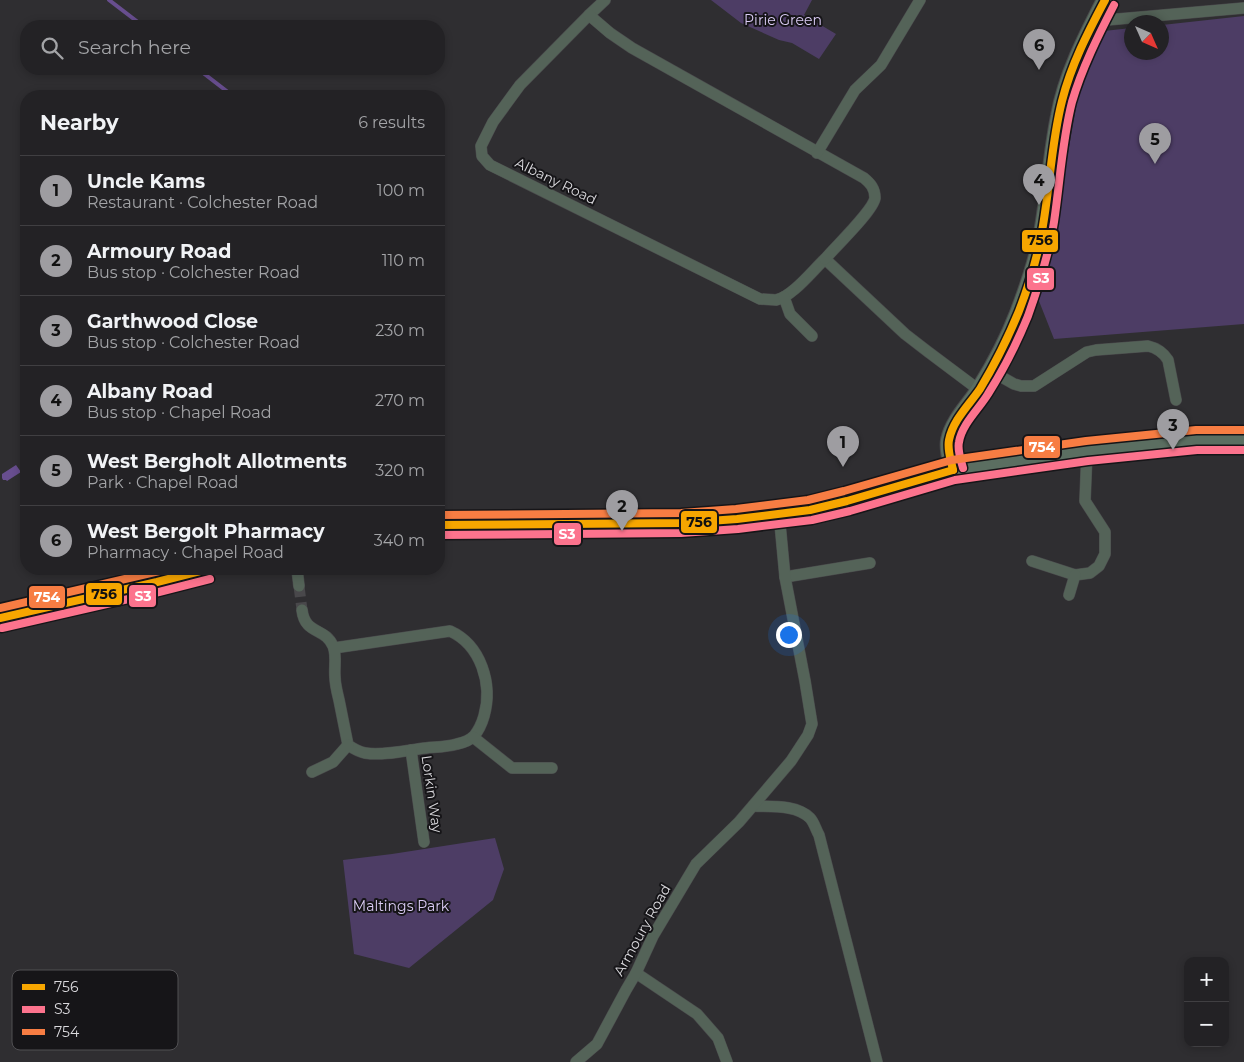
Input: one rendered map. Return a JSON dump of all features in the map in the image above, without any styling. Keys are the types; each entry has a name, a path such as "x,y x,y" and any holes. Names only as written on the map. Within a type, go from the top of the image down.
{"main road":[{"path":"954,470 948,448 949,439 958,420 990,371 1011,330 1034,269 1042,232 1059,116 1068,83 1105,0"},
{"path":"445,525 681,522 779,514 810,510 847,501 954,470 1087,451 1197,440 1244,440"},
{"path":"0,618 184,575"}],"street":[{"name":"Albany Road","path":"605,0 520,85 493,122 481,146 482,156 490,164 760,299 775,300 784,297"},
{"path":"817,153 855,90 880,65 920,0"},
{"path":"1096,18 1107,20 1244,8"},
{"path":"589,15 632,48 864,178 871,184 875,197 865,215 825,259 784,297 790,314 812,336"},
{"path":"825,259 905,334 979,390"},
{"path":"990,371 1014,384 1034,386 1087,352 1118,348 1155,347 1168,360 1176,400"},
{"path":"1032,561 1075,575 1090,572 1100,566 1105,554 1105,532 1085,500 1087,451"},
{"name":"Armoury Road","path":"576,1062 597,1044 636,973 653,936 696,864 753,806 791,761 808,735 812,724 785,577 779,514"},
{"path":"785,577 870,563"},
{"path":"298,575 299,586"},
{"path":"1069,595 1075,575"},
{"path":"302,610 306,622 312,629 329,639 334,648 335,678 348,745 366,753 379,754 456,744 473,737 481,724 488,697 487,680 480,661 472,648 460,636 450,631 334,648"},
{"path":"473,737 512,768 552,768"},
{"path":"312,772 334,762 348,745"},
{"name":"Lorkin Way","path":"411,750 424,842"},
{"path":"753,806 792,808 810,818 819,835 877,1062"},
{"path":"636,973 697,1014 718,1038 727,1062"}],"green space":[{"name":"Pirie Green","path":"711,0 812,0 804,15 836,34 819,59 792,43 779,40 741,23"},
{"path":"1244,16 1244,324 1054,339 1037,296 1054,233 1078,96 1104,31 1124,29 1124,60 1169,60 1169,24"},
{"name":"Maltings Park","path":"495,838 504,869 493,900 409,968 354,954 343,860"}],"shaded area":[{"path":"16,465 20,471 20,473 7,481 3,480 2,474"}],"waterway":[{"path":"109,0 135,20"},
{"path":"206,75 225,90"}],"tunnel":[{"path":"299,586 302,610"}],"transit line":[{"name":"756","path":"953,470 948,448 951,433 958,419 980,389 996,360 1023,301 1038,252 1055,133 1062,101 1075,62 1105,0"},
{"name":"S3","path":"963,468 958,448 961,435 1005,365 1024,326 1036,293 1052,234 1063,147 1072,102 1085,65 1114,5"},
{"name":"754","path":"445,515 681,513 736,509 808,500 952,460 1086,441 1196,430 1244,430"},
{"name":"S3","path":"445,535 681,533 738,529 812,520 850,511 955,480 1088,461 1197,450 1244,450"},
{"name":"756","path":"445,525 681,523 737,519 810,510 953,470"},
{"name":"754","path":"0,608 142,575"},
{"name":"756","path":"0,618 184,575"},
{"name":"S3","path":"2,628 210,579"}],"place":[{"name":"West Bergolt Pharmacy","path":"1039,70"},
{"name":"West Bergholt Allotments","path":"1155,164"},
{"name":"Albany Road","path":"1039,205"},
{"name":"Garthwood Close","path":"1173,450"},
{"name":"Uncle Kams","path":"843,467"},
{"name":"Armoury Road","path":"622,531"}]}
